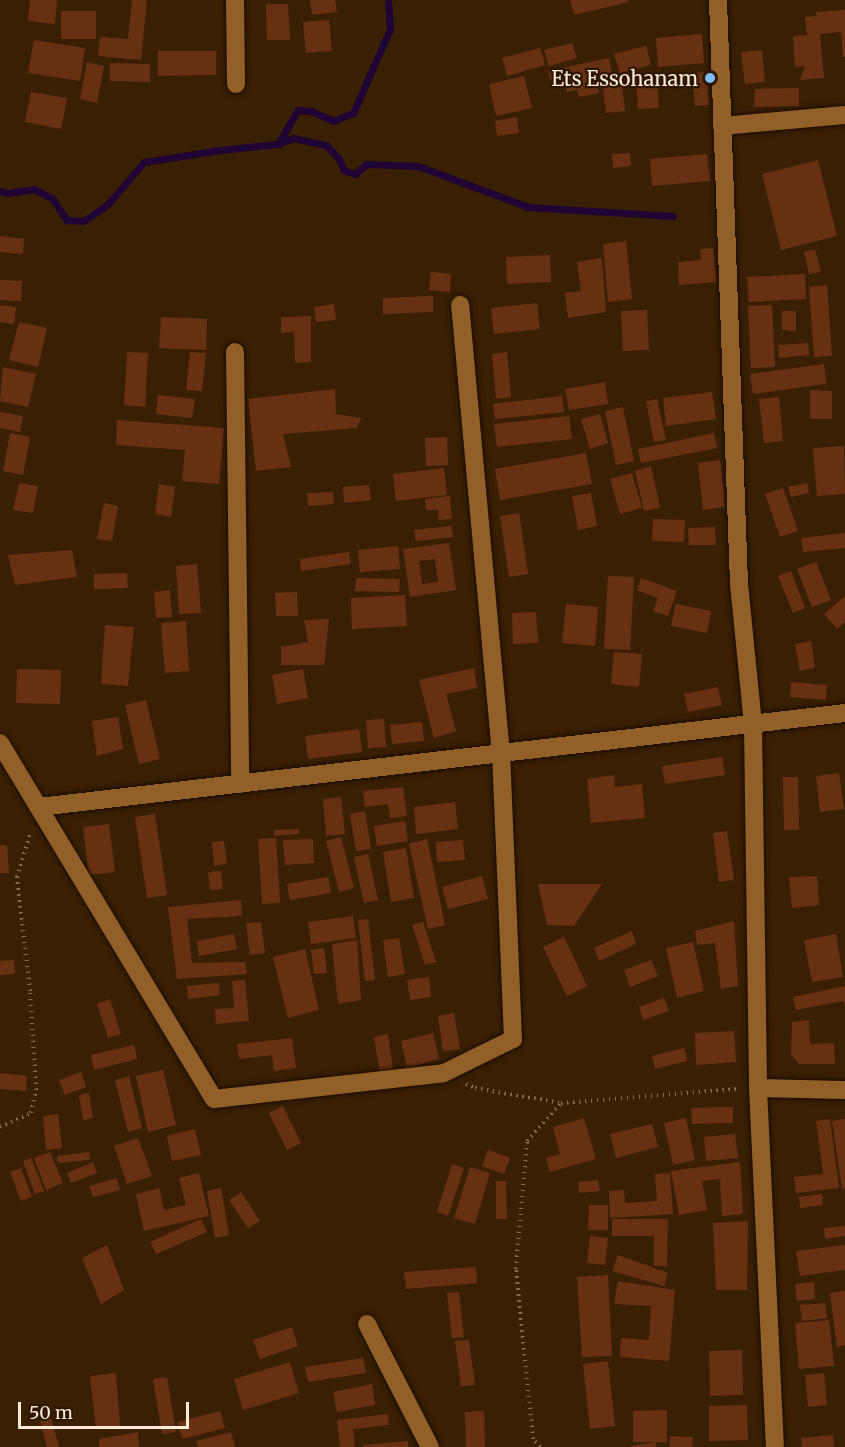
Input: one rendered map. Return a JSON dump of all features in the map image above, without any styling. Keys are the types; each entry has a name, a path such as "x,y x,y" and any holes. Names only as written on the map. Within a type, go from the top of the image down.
{"street":[{"path":"235,0 236,84"},
{"path":"718,0 738,584 753,725 758,1088 775,1447"},
{"path":"722,126 845,115"},
{"path":"0,743 214,1099 444,1073 513,1039 501,754 460,305"},
{"path":"235,352 240,784"},
{"path":"39,807 845,713"},
{"path":"758,1088 845,1090"},
{"path":"367,1324 430,1447"}],"path":[{"path":"0,1127 32,1113 36,1090 30,991 17,877 39,807"},
{"path":"444,1073 475,1088 561,1103 758,1088"},
{"path":"540,1447 533,1439 516,1269 527,1141 561,1103"}],"building":[{"path":"30,0 57,0 55,24 28,21"},
{"path":"132,0 147,0 141,60 98,56 100,37 128,39"},
{"path":"310,0 335,0 337,12 312,15"},
{"path":"570,0 628,0 629,2 574,15"},
{"path":"266,4 288,4 290,40 267,40"},
{"path":"845,10 845,57 843,57 841,32 820,34 824,78 800,80 805,66 795,67 793,36 807,35 805,17 817,16 816,12"},
{"path":"61,11 96,11 96,39 61,39"},
{"path":"329,20 332,51 306,53 303,22"},
{"path":"702,34 704,63 658,67 656,38"},
{"path":"34,40 85,48 80,81 28,73"},
{"path":"572,43 577,58 549,66 544,50"},
{"path":"646,46 651,65 620,73 614,54"},
{"path":"540,48 545,65 507,76 502,58"},
{"path":"762,50 765,82 745,84 741,52"},
{"path":"158,51 216,51 216,75 158,76"},
{"path":"609,58 614,83 597,86 599,93 579,97 577,90 567,92 564,78 551,81 548,71"},
{"path":"87,62 104,66 97,103 80,99"},
{"path":"110,63 150,64 150,82 110,81"},
{"path":"706,72 709,105 695,106 692,73"},
{"path":"524,76 532,108 496,116 489,84"},
{"path":"657,79 659,108 638,109 636,81"},
{"path":"622,85 625,111 606,113 603,87"},
{"path":"799,88 799,106 754,107 755,89"},
{"path":"31,92 67,98 61,129 25,122"},
{"path":"517,117 519,133 497,136 495,121"},
{"path":"630,153 631,166 613,168 612,154"},
{"path":"707,154 710,181 652,186 650,159"},
{"path":"818,160 837,236 781,250 762,174"},
{"path":"0,236 24,239 23,254 0,252"},
{"path":"626,241 632,299 608,302 603,244"},
{"path":"713,248 716,282 679,285 678,262 701,260 700,249"},
{"path":"815,249 821,272 809,274 804,252"},
{"path":"550,255 551,282 507,284 506,257"},
{"path":"602,258 606,312 568,318 565,293 581,291 577,262"},
{"path":"431,272 451,274 450,292 429,290"},
{"path":"805,274 806,299 749,302 747,277"},
{"path":"0,280 22,281 21,301 0,300"},
{"path":"827,285 832,356 814,357 809,287"},
{"path":"433,296 433,312 383,314 383,298"},
{"path":"537,303 540,329 494,334 491,308"},
{"path":"334,304 336,320 316,322 314,307"},
{"path":"0,305 16,307 14,324 0,322"},
{"path":"772,305 775,367 751,368 748,306"},
{"path":"647,310 649,350 623,351 621,311"},
{"path":"782,311 796,311 796,331 782,330"},
{"path":"311,316 311,362 295,363 294,332 281,333 281,317"},
{"path":"161,317 207,319 206,350 159,348"},
{"path":"19,322 47,328 38,367 9,360"},
{"path":"808,343 809,355 779,358 778,345"},
{"path":"127,352 148,353 145,407 124,405"},
{"path":"190,352 206,353 202,391 186,390"},
{"path":"507,352 511,397 496,399 492,354"},
{"path":"824,364 826,384 753,394 750,374"},
{"path":"3,367 36,374 28,407 0,401"},
{"path":"605,382 608,404 569,410 565,389"},
{"path":"335,389 336,414 361,418 357,428 283,434 291,467 256,471 248,399"},
{"path":"810,390 832,391 832,419 810,419"},
{"path":"712,392 716,419 666,426 663,398"},
{"path":"158,395 195,399 192,418 156,414"},
{"path":"562,396 564,412 495,419 493,404"},
{"path":"779,397 783,441 764,443 759,399"},
{"path":"657,399 666,440 654,442 646,401"},
{"path":"623,407 634,461 616,465 605,411"},
{"path":"0,412 23,416 20,432 0,428"},
{"path":"600,414 608,443 590,449 581,419"},
{"path":"569,416 572,439 497,447 494,424"},
{"path":"117,420 224,428 219,484 182,481 185,450 116,445"},
{"path":"10,433 30,437 23,475 3,471"},
{"path":"714,433 717,448 641,463 638,449"},
{"path":"447,437 448,465 426,466 425,438"},
{"path":"844,446 845,494 817,496 813,448"},
{"path":"586,453 592,484 500,500 495,469"},
{"path":"720,460 725,507 703,510 698,463"},
{"path":"651,466 660,508 644,511 635,471"},
{"path":"444,468 447,495 396,501 393,474"},
{"path":"632,473 642,508 620,514 610,479"},
{"path":"19,483 38,486 33,513 13,510"},
{"path":"807,483 809,493 791,497 788,487"},
{"path":"159,484 175,487 171,517 155,514"},
{"path":"369,485 371,500 344,503 343,487"},
{"path":"783,488 798,531 780,537 765,494"},
{"path":"333,492 334,504 308,506 307,493"},
{"path":"591,493 597,526 578,530 572,496"},
{"path":"450,496 452,519 439,520 438,510 426,510 425,499"},
{"path":"104,503 118,506 112,541 97,539"},
{"path":"519,513 528,574 509,577 500,516"},
{"path":"653,519 685,520 684,542 652,541"},
{"path":"451,526 453,537 416,541 414,530"},
{"path":"715,527 716,545 689,545 688,528"},
{"path":"845,533 845,548 803,552 801,538"},
{"path":"449,543 456,590 410,597 403,549","holes":["435,559 438,582 422,584 419,561"]},
{"path":"398,546 400,569 360,572 358,550"},
{"path":"72,550 77,577 15,585 8,555"},
{"path":"349,552 351,564 301,571 300,559"},
{"path":"816,562 831,600 812,607 797,569"},
{"path":"197,564 201,613 179,614 176,566"},
{"path":"791,571 805,608 793,613 778,576"},
{"path":"127,573 128,588 94,589 94,574"},
{"path":"608,576 634,577 630,650 604,649"},
{"path":"356,578 400,579 399,592 355,591"},
{"path":"641,578 677,591 668,616 653,611 658,598 637,590"},
{"path":"170,590 172,617 156,618 154,592"},
{"path":"297,592 298,616 276,616 275,593"},
{"path":"405,595 407,626 352,629 351,598"},
{"path":"845,596 845,622 837,629 824,614"},
{"path":"566,604 598,607 595,646 562,643"},
{"path":"676,604 711,611 707,633 671,626"},
{"path":"536,612 538,643 513,644 512,613"},
{"path":"329,619 324,665 281,665 281,647 308,642 304,620"},
{"path":"186,621 189,671 165,673 161,623"},
{"path":"105,625 134,627 128,686 101,684"},
{"path":"811,641 815,668 800,671 795,644"},
{"path":"614,652 642,654 639,687 611,684"},
{"path":"474,668 477,688 446,694 456,731 434,738 419,680"},
{"path":"17,669 61,670 60,704 16,703"},
{"path":"303,669 308,698 277,704 272,675"},
{"path":"791,682 827,685 826,700 790,697"},
{"path":"718,687 722,705 688,712 684,694"},
{"path":"146,700 160,759 139,764 125,705"},
{"path":"118,717 123,749 97,756 92,721"},
{"path":"384,719 386,747 368,748 366,720"},
{"path":"422,722 424,741 392,744 390,725"},
{"path":"359,729 362,752 308,759 305,736"},
{"path":"722,757 725,775 665,784 662,766"},
{"path":"839,773 844,809 820,812 816,776"},
{"path":"615,775 614,787 642,784 645,818 591,823 587,779"},
{"path":"783,777 798,777 799,830 784,830"},
{"path":"403,787 407,816 390,818 388,804 365,807 363,791"},
{"path":"341,797 345,834 326,836 323,799"},
{"path":"455,802 458,829 416,834 414,807"},
{"path":"365,811 371,849 356,851 350,814"},
{"path":"155,814 167,895 147,898 135,817"},
{"path":"405,821 408,841 377,846 374,826"},
{"path":"109,824 115,872 89,875 83,827"},
{"path":"299,829 299,834 274,836 274,830"},
{"path":"727,831 734,880 719,882 713,833"},
{"path":"341,837 354,888 339,892 326,841"},
{"path":"276,838 280,903 262,904 258,839"},
{"path":"313,839 314,863 285,865 283,840"},
{"path":"427,839 445,925 428,929 409,844"},
{"path":"463,840 465,860 437,862 436,842"},
{"path":"224,841 227,864 214,866 212,842"},
{"path":"0,845 7,845 9,873 0,873"},
{"path":"406,848 414,898 391,902 383,852"},
{"path":"368,854 378,900 364,903 354,857"},
{"path":"221,871 223,889 210,890 208,872"},
{"path":"482,876 488,899 448,909 442,887"},
{"path":"817,876 819,905 792,908 789,877"},
{"path":"328,877 331,893 290,900 287,884"},
{"path":"538,884 602,884 574,926 547,925"},
{"path":"241,900 242,916 187,919 192,963 245,962 247,974 177,979 168,907"},
{"path":"353,916 356,938 311,944 308,922"},
{"path":"368,919 375,980 365,981 358,920"},
{"path":"734,921 738,986 721,989 715,943 697,945 695,931"},
{"path":"261,922 265,953 250,955 246,923"},
{"path":"423,922 436,962 425,965 412,925"},
{"path":"632,931 636,944 599,961 594,948"},
{"path":"234,934 237,949 199,956 197,941"},
{"path":"836,934 843,977 812,982 804,940"},
{"path":"564,937 587,986 567,996 543,947"},
{"path":"399,938 405,974 388,977 383,940"},
{"path":"357,940 361,1000 338,1004 332,944"},
{"path":"693,942 704,991 677,998 666,948"},
{"path":"324,948 327,973 314,974 311,950"},
{"path":"305,949 319,1010 288,1018 273,957"},
{"path":"14,960 15,974 0,975 0,961"},
{"path":"651,960 658,976 630,987 624,970"},
{"path":"429,977 431,997 410,1000 407,980"},
{"path":"245,980 249,1021 216,1024 215,1009 234,1008 232,981"},
{"path":"219,983 220,995 188,999 187,986"},
{"path":"845,986 845,1006 843,1001 796,1010 793,997"},
{"path":"664,998 669,1011 643,1020 639,1007"},
{"path":"110,999 121,1034 108,1038 97,1004"},
{"path":"454,1013 460,1049 443,1051 438,1016"},
{"path":"809,1020 810,1044 834,1043 835,1064 799,1064 791,1054 792,1022"},
{"path":"734,1031 736,1062 696,1065 695,1033"},
{"path":"433,1033 439,1059 407,1068 401,1041"},
{"path":"388,1034 393,1070 380,1073 374,1037"},
{"path":"292,1038 296,1068 274,1071 272,1055 239,1059 237,1044"},
{"path":"134,1045 137,1059 94,1070 91,1055"},
{"path":"684,1048 687,1061 655,1069 652,1056"},
{"path":"163,1070 176,1125 148,1132 136,1076"},
{"path":"81,1072 86,1087 65,1095 59,1080"},
{"path":"0,1073 27,1076 26,1091 0,1089"},
{"path":"129,1076 142,1128 128,1132 115,1080"},
{"path":"89,1093 93,1118 83,1120 79,1095"},
{"path":"283,1106 301,1143 287,1150 269,1113"},
{"path":"733,1107 733,1123 692,1124 691,1108"},
{"path":"58,1114 62,1148 46,1150 43,1116"},
{"path":"584,1118 596,1159 550,1172 546,1158 560,1154 553,1127"},
{"path":"686,1118 695,1160 673,1165 664,1123"},
{"path":"830,1119 839,1188 796,1193 794,1177 823,1174 816,1121"},
{"path":"845,1119 845,1188 842,1189 832,1121"},
{"path":"652,1124 658,1147 616,1158 610,1134"},
{"path":"195,1129 201,1155 172,1161 167,1136"},
{"path":"735,1134 738,1158 706,1161 704,1137"},
{"path":"138,1138 152,1176 127,1184 114,1146"},
{"path":"488,1150 510,1158 504,1174 482,1166"},
{"path":"50,1152 63,1183 46,1190 34,1158"},
{"path":"89,1152 90,1160 58,1163 57,1156"},
{"path":"31,1158 44,1191 35,1194 23,1161"},
{"path":"93,1162 97,1173 71,1183 67,1173"},
{"path":"740,1162 743,1214 722,1216 720,1179 702,1181 707,1210 679,1215 671,1171"},
{"path":"452,1164 464,1168 448,1216 437,1212"},
{"path":"470,1167 490,1173 475,1224 454,1218"},
{"path":"21,1168 32,1197 21,1201 10,1172"},
{"path":"199,1173 209,1216 144,1231 136,1194 159,1188 164,1210 186,1205 179,1178"},
{"path":"670,1173 673,1214 610,1218 609,1191 624,1190 625,1203 657,1201 655,1174"},
{"path":"117,1178 120,1190 93,1197 89,1186"},
{"path":"598,1180 600,1191 579,1193 578,1182"},
{"path":"496,1181 506,1181 507,1219 496,1219"},
{"path":"221,1188 229,1235 215,1238 207,1191"},
{"path":"241,1192 260,1221 248,1228 229,1200"},
{"path":"822,1194 823,1205 800,1208 799,1197"},
{"path":"589,1205 608,1205 608,1230 588,1230"},
{"path":"201,1219 207,1232 156,1254 150,1242"},
{"path":"612,1219 668,1219 667,1266 654,1266 654,1236 612,1236"},
{"path":"748,1221 747,1290 716,1290 713,1223"},
{"path":"845,1226 845,1236 825,1239 824,1228"},
{"path":"590,1236 608,1238 605,1265 587,1263"},
{"path":"107,1245 124,1290 101,1304 82,1258"},
{"path":"845,1245 845,1270 800,1276 796,1251"},
{"path":"618,1255 668,1273 664,1286 612,1271"},
{"path":"476,1267 477,1283 406,1289 404,1272"},
{"path":"608,1275 612,1356 582,1357 577,1277"},
{"path":"618,1281 675,1290 669,1361 620,1357 621,1338 649,1340 651,1306 614,1304"},
{"path":"814,1282 815,1299 797,1301 795,1284"},
{"path":"845,1291 845,1345 837,1347 830,1293"},
{"path":"459,1292 464,1337 452,1338 447,1293"},
{"path":"825,1303 827,1318 802,1321 800,1305"},
{"path":"829,1320 834,1366 799,1369 795,1323"},
{"path":"292,1327 298,1346 260,1359 253,1340"},
{"path":"469,1340 475,1385 461,1386 455,1341"},
{"path":"742,1350 743,1395 710,1396 709,1351"},
{"path":"363,1358 366,1373 308,1382 305,1367"},
{"path":"608,1361 615,1426 590,1429 583,1364"},
{"path":"290,1362 299,1393 243,1410 234,1379"},
{"path":"116,1373 120,1426 96,1428 90,1376"},
{"path":"824,1373 827,1405 808,1407 805,1375"},
{"path":"167,1377 176,1432 162,1434 153,1379"},
{"path":"372,1384 375,1405 337,1412 333,1392"},
{"path":"747,1405 748,1440 709,1441 709,1406"},
{"path":"667,1410 667,1442 633,1442 633,1411"},
{"path":"220,1411 225,1428 182,1439 177,1422"},
{"path":"484,1411 485,1447 466,1447 465,1412"},
{"path":"388,1414 389,1425 353,1429 355,1447 340,1447 337,1420"},
{"path":"51,1418 59,1447 47,1447 40,1421"},
{"path":"138,1432 139,1447 99,1447 99,1439"},
{"path":"231,1432 235,1447 198,1447 196,1441"},
{"path":"833,1435 834,1447 802,1447 801,1438"},
{"path":"670,1436 693,1437 692,1447 670,1447"},
{"path":"408,1441 408,1447 363,1447 363,1445"},
{"path":"656,1442 656,1447 631,1447 631,1446"}],"waterway":[{"path":"278,144 298,110 311,111 333,121 353,113 390,29 388,0"},
{"path":"0,191 7,193 34,189 52,198 67,220 84,221 108,204 144,162 278,144 293,138 326,145 339,159 344,170 355,174 367,164 418,166 528,207 673,216"}],"place":[{"name":"Ets Essohanam","path":"710,78"}]}
